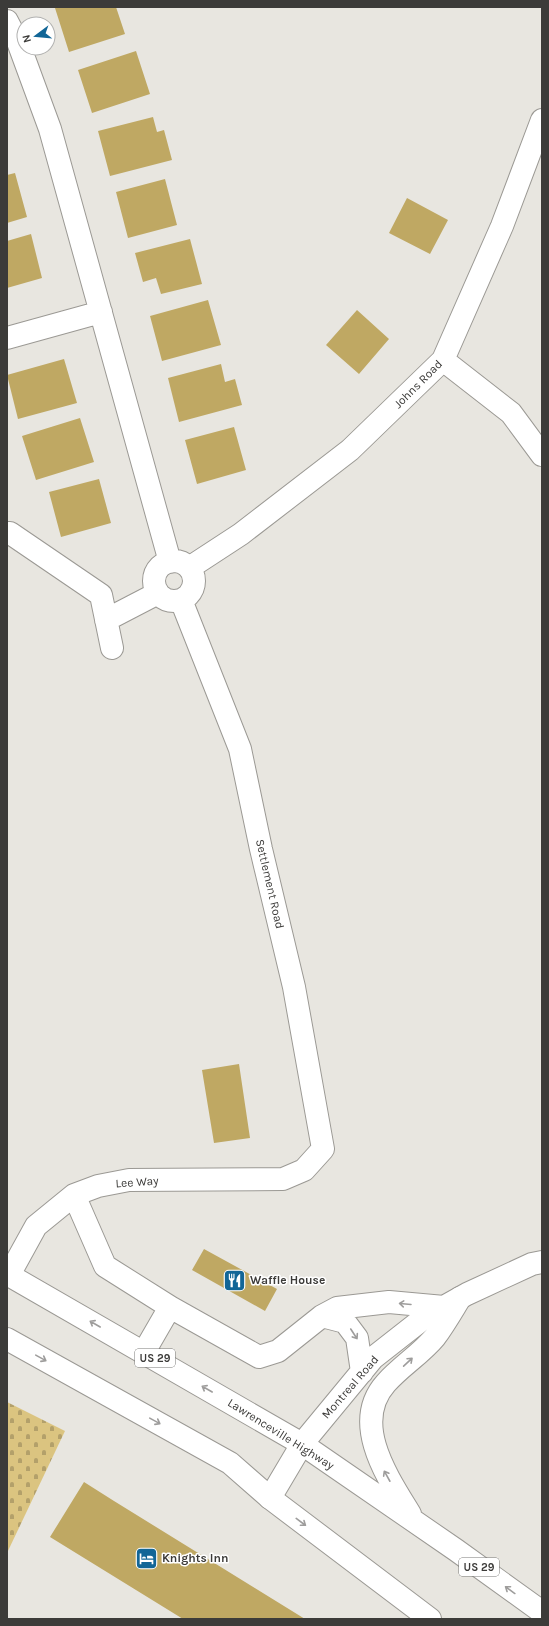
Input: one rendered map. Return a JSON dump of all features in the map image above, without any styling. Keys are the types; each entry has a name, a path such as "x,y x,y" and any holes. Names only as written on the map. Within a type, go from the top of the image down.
{"street":[{"path":"7,21 18,42 50,129 101,312 179,565 193,580 193,586 186,596 181,600 169,600 158,593 154,581 155,574 159,568 179,565"},
{"name":"Johns Road","path":"179,565 241,534 350,450 443,360 502,226 542,120"},
{"path":"7,338 101,312"},
{"path":"443,360 511,413 542,455"},
{"path":"7,533 10,532 101,595 112,648"},
{"path":"106,620 158,593"},
{"name":"Settlement Road","path":"181,600 240,748 261,849 294,987 323,1149 304,1170"},
{"name":"Lee Way","path":"8,1274 36,1226 74,1195 98,1186 129,1180 283,1179 304,1170"},
{"path":"74,1195 105,1266 170,1307 259,1357 278,1351 322,1316 337,1308 389,1302 452,1303 434,1337 385,1384 374,1402 372,1427 373,1442 385,1474 415,1522"},
{"name":"Montreal Road","path":"270,1498 302,1444 373,1358 399,1336 424,1318 532,1264 542,1262"},
{"name":"Lawrenceville Highway","path":"8,1274 302,1444 542,1612"},
{"path":"144,1352 170,1307"},
{"path":"322,1316 345,1322 357,1338 362,1372"},
{"path":"7,1339 230,1463 270,1498 412,1611 430,1619"}],"green space":[{"path":"7,1402 65,1431 7,1553"}],"building":[{"path":"116,7 125,34 69,52 55,8"},
{"path":"136,51 150,94 92,113 78,70"},
{"path":"153,117 157,132 164,130 172,160 110,176 98,131"},
{"path":"15,173 27,217 7,223 7,175"},
{"path":"165,179 177,225 128,238 116,192"},
{"path":"407,198 448,220 430,254 389,233"},
{"path":"31,234 42,278 7,288 7,241"},
{"path":"190,239 202,284 161,294 156,278 143,282 135,253"},
{"path":"208,300 221,345 162,361 150,316"},
{"path":"357,310 389,339 359,374 326,345"},
{"path":"64,359 77,403 18,419 7,375"},
{"path":"221,364 225,382 235,379 242,405 179,422 168,378"},
{"path":"80,418 94,462 36,480 22,436"},
{"path":"234,427 246,470 197,484 185,440"},
{"path":"99,479 111,523 61,537 49,492"},
{"path":"239,1064 250,1138 214,1143 202,1070"},
{"name":"Waffle House","path":"204,1249 277,1289 265,1311 192,1270"},
{"name":"Knights Inn","path":"84,1482 305,1619 183,1619 50,1537"}],"place":[{"name":"Waffle House","path":"235,1280"},
{"name":"Knights Inn","path":"146,1558"}]}
